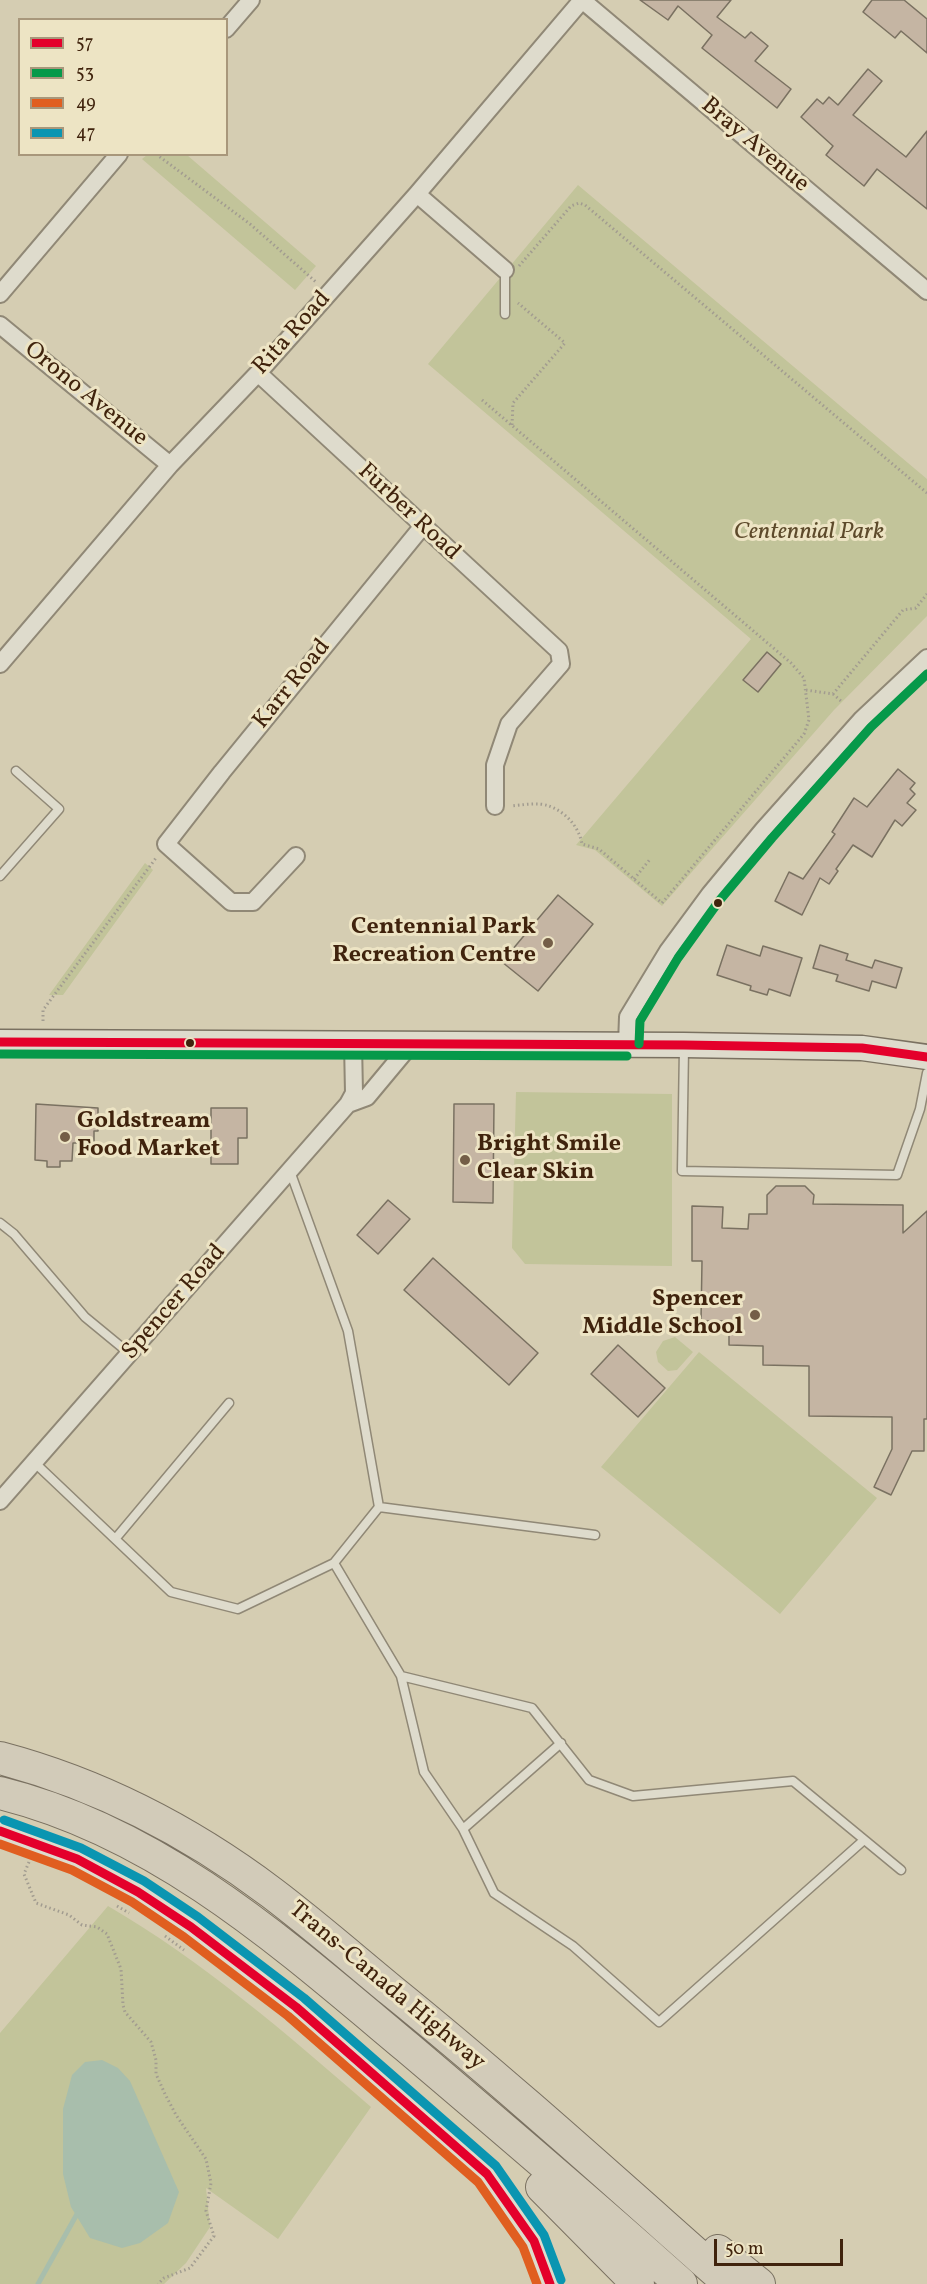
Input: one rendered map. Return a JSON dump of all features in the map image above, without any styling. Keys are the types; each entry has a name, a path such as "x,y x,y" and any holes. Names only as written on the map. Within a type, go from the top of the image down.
{"highway":[{"name":"Trans-Canada Highway","path":"0,1758 82,1784 149,1815 216,1854 273,1893 530,2107 730,2284"},
{"name":"Trans-Canada Highway","path":"0,1793 21,1798 105,1830 175,1867 236,1908 311,1966 516,2138 681,2284"},
{"path":"273,1893 359,1944 759,2284"},
{"path":"311,1966 426,2080 541,2186 638,2284"}],"main road":[{"path":"0,1042 627,1044 862,1048 927,1057"},
{"path":"0,1831 77,1859 138,1892 191,1927 296,2007 487,2174 534,2241 550,2284"}],"street":[{"path":"228,27 251,0"},
{"name":"Rita Road","path":"0,664 170,465 258,373 417,194 582,0"},
{"name":"Bray Avenue","path":"582,0 927,291"},
{"path":"0,294 117,156"},
{"path":"417,194 505,270"},
{"name":"Orono Avenue","path":"0,325 170,465"},
{"name":"Furber Road","path":"258,373 422,527 559,651 561,664 510,724 495,765 495,806"},
{"name":"Karr Road","path":"166,844 422,527"},
{"path":"627,1044 628,1017 668,951 710,894 763,830 862,719 927,658"},
{"path":"166,844 231,902 253,902 297,856"},
{"name":"Spencer Road","path":"0,1501 348,1104 354,1092 353,1043"},
{"name":"Spencer Road","path":"348,1104 367,1097 412,1043"}],"lane":[{"path":"505,270 505,315"},
{"path":"0,876 59,809 16,771"},
{"path":"684,1045 682,1171 897,1175 920,1109 927,1073"},
{"path":"35,1463 171,1592 238,1609 334,1563 379,1507 348,1330 291,1171"},
{"path":"0,1223 14,1234 86,1317 130,1354"},
{"path":"116,1538 229,1403"},
{"path":"379,1507 595,1535"},
{"path":"334,1563 401,1676 424,1772 463,1829 494,1893 573,1946 659,2022 864,1840"},
{"path":"401,1676 532,1708 589,1780 633,1796 793,1781 901,1870"},
{"path":"463,1829 561,1743"}],"path":[{"path":"159,156 250,224 294,265 330,293"},
{"path":"505,270 521,266 571,206 579,203 585,205 927,493"},
{"path":"505,292 565,343 513,403 512,425"},
{"path":"482,400 791,663 804,678 809,720 804,734 662,903 599,849 582,844 580,831 566,816 548,805 495,806"},
{"path":"833,694 903,610 916,608 927,594"},
{"path":"806,690 833,694 842,702"},
{"path":"43,1021 43,1010 166,844"},
{"path":"634,879 651,858"},
{"path":"21,1856 30,1860 26,1864 24,1874 36,1903 69,1915 82,1924 97,1926 107,1934 122,1970 125,2012 152,2042 156,2074 165,2094 176,2115 206,2159 211,2183 206,2211 214,2236 190,2268 164,2278 158,2284"},
{"path":"116,1906 136,1916"},
{"path":"162,1935 189,1953"}],"green space":[{"path":"146,156 188,156 316,266 295,290 142,159"},
{"name":"Centennial Park","path":"578,185 927,479 927,616 834,710 662,906 595,850 576,845 751,639 428,364"},
{"path":"145,863 153,870 63,995 49,995"},
{"path":"516,1092 672,1094 672,1266 525,1264 512,1248"},
{"path":"675,1337 693,1352 677,1370 668,1371 658,1362 656,1352 663,1341"},
{"path":"699,1352 877,1498 780,1614 601,1467"},
{"path":"108,1906 178,1951 244,2000 371,2107 278,2239 206,2188 210,2227 186,2263 164,2284 0,2284 0,2033"}],"shaded area":[{"path":"102,2060 118,2068 130,2081 179,2192 168,2223 140,2243 122,2248 90,2238 71,2207 63,2174 63,2109 72,2075 85,2062"}],"building":[{"path":"640,0 731,0 717,17 745,38 751,32 768,46 755,61 791,89 777,108 702,48 712,35 678,6 668,20"},
{"path":"872,0 904,0 927,19 927,53 901,31 895,38 863,12"},
{"path":"868,69 882,81 853,115 906,157 927,131 927,209 877,169 864,186 826,155 833,146 801,117 817,99 823,104 829,97 838,105"},
{"path":"767,652 781,664 758,692 743,680"},
{"path":"898,769 915,783 910,789 915,794 907,803 916,810 902,826 895,820 872,857 853,845 836,869 838,871 829,884 820,878 802,915 775,901 789,872 803,879 835,834 832,832 854,798 867,807"},
{"name":"Centennial Park Recreation Centre","path":"558,895 593,924 538,991 502,962"},
{"path":"727,945 760,956 763,946 802,958 790,996 769,989 767,995 750,990 751,986 717,975"},
{"path":"820,945 848,954 846,960 872,968 875,960 902,968 896,988 872,981 869,991 836,981 838,975 813,968"},
{"name":"Goldstream Food Market","path":"36,1104 98,1108 98,1131 94,1131 94,1143 73,1143 72,1161 60,1161 60,1167 47,1167 47,1161 35,1160"},
{"path":"454,1104 494,1104 493,1203 453,1202"},
{"path":"211,1108 247,1108 247,1138 238,1138 238,1164 211,1164"},
{"path":"776,1186 805,1186 814,1195 813,1204 903,1205 903,1233 927,1211 927,1419 924,1419 924,1451 912,1451 891,1495 874,1487 892,1449 892,1417 809,1416 809,1366 763,1365 763,1346 729,1345 729,1321 701,1321 702,1261 692,1261 692,1206 723,1207 722,1228 748,1229 749,1214 767,1214 767,1195"},
{"path":"388,1200 410,1219 378,1254 357,1235"},
{"path":"433,1258 538,1353 509,1385 404,1290"},
{"path":"618,1345 665,1388 638,1417 591,1374"}],"waterway":[{"path":"38,2284 77,2214"}],"transit line":[{"name":"53","path":"639,1044 640,1021 678,958 719,901 871,727 927,674"},
{"name":"57","path":"0,1042 684,1045 862,1048 927,1057"},
{"name":"53","path":"0,1054 627,1056"},
{"name":"47","path":"4,1820 81,1848 144,1881 198,1917 304,1998 496,2166 544,2235 561,2280"},
{"name":"57","path":"0,1831 77,1859 138,1892 191,1927 296,2007 487,2174 534,2241 550,2284"},
{"name":"49","path":"0,1844 72,1870 132,1902 184,1937 288,2016 478,2182 523,2247 537,2284"}],"place":[{"name":"Centennial Park Recreation Centre","path":"548,943"},
{"name":"Goldstream Food Market","path":"65,1137"},
{"name":"Bright Smile Clear Skin","path":"465,1160"},
{"name":"Spencer Middle School","path":"755,1315"}]}
